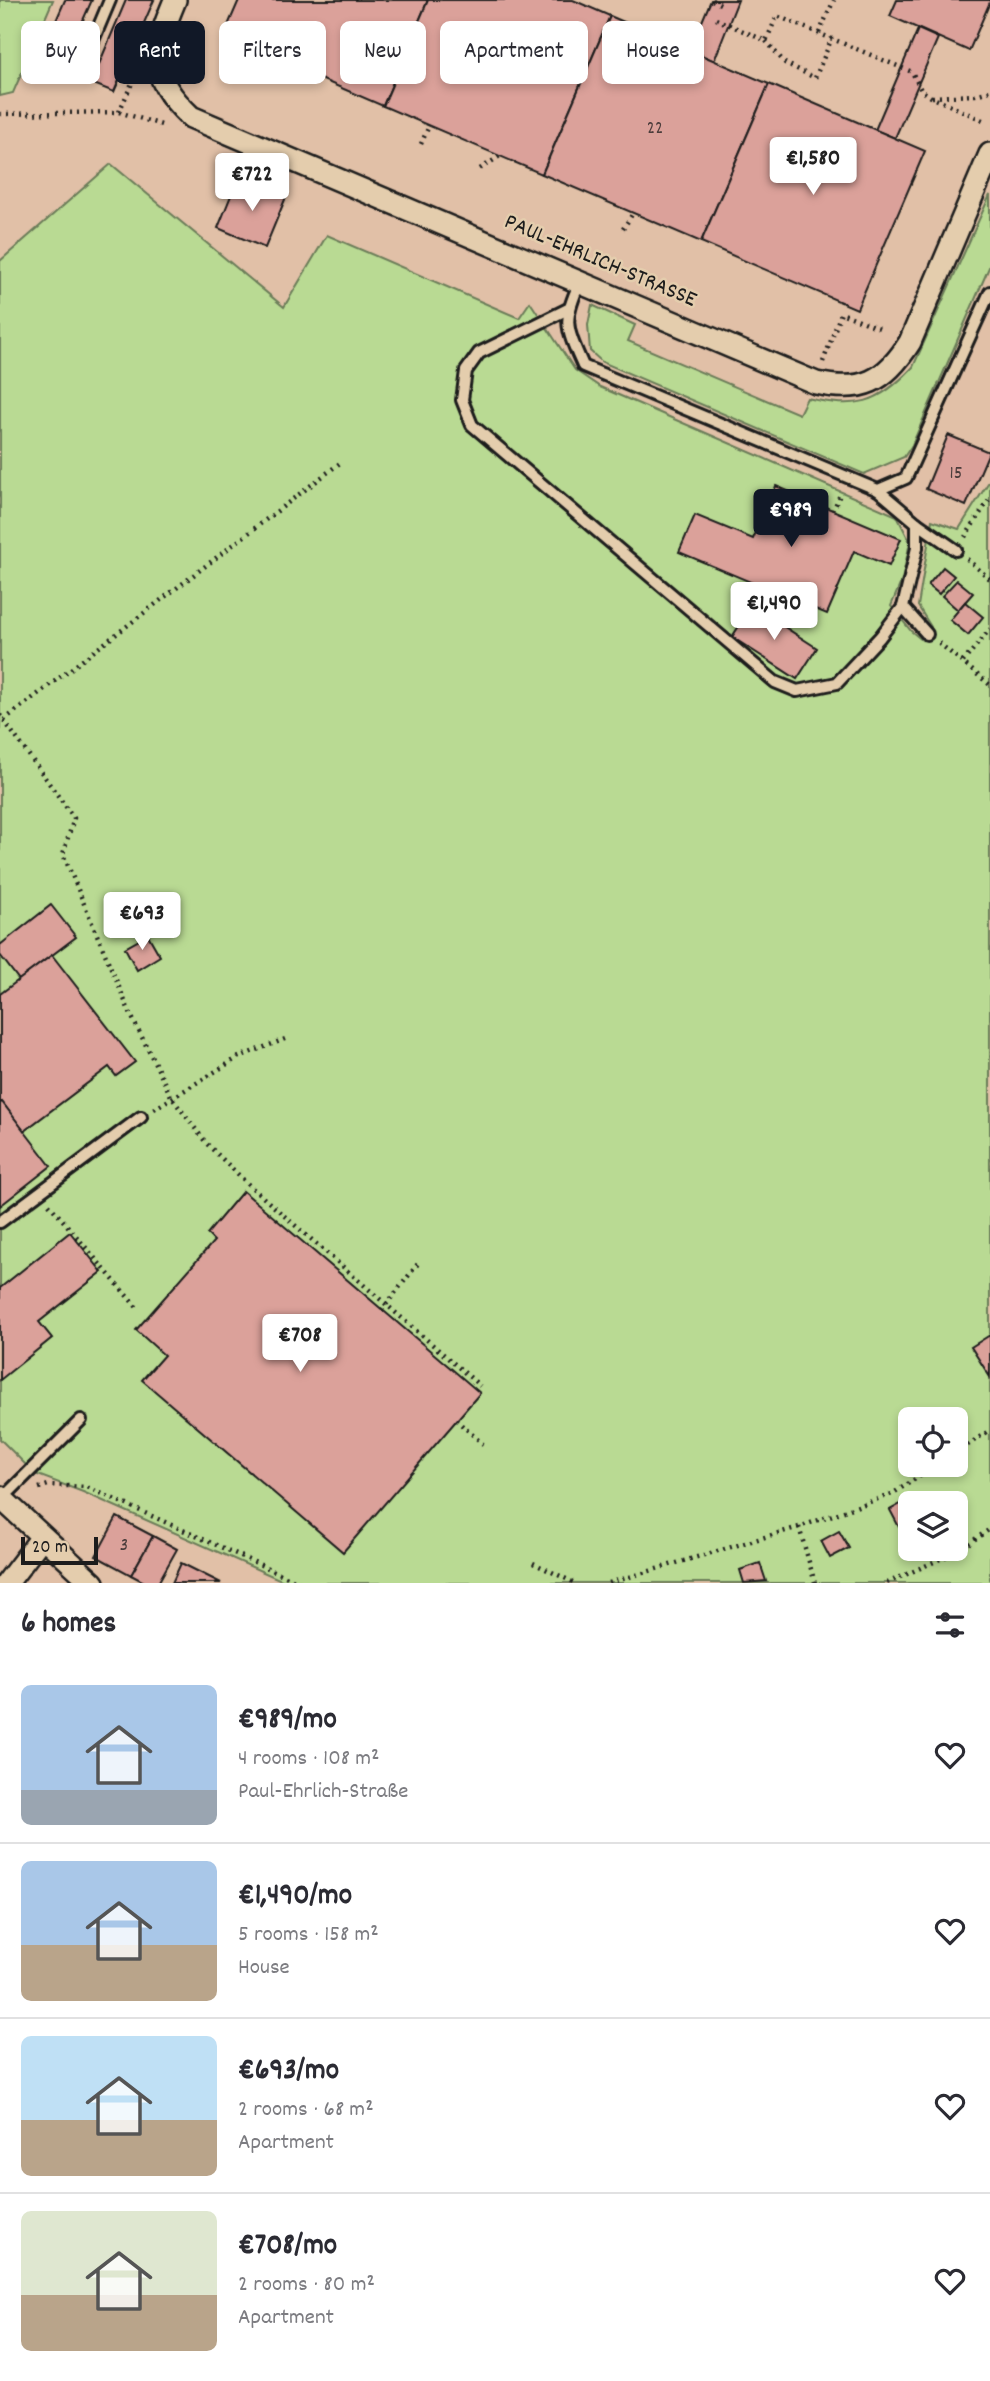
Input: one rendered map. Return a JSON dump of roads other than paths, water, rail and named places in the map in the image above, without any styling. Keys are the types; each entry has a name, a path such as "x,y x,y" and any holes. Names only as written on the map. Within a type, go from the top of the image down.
{"street":[{"name":"PAUL-EHRLICH-STRASSE","path":"175,0 161,35 158,61 164,86 191,117 816,383 835,387 857,387 887,373 899,360 910,342 990,154"},
{"path":"1,1498 93,1583"},
{"path":"7,1583 42,1537"}],"lane":[{"path":"100,24 110,0"},
{"path":"580,282 568,309 569,333 583,366 878,490 917,523 956,550"},
{"path":"878,490 906,478 990,292"},
{"path":"568,309 479,353 466,372 462,400 472,425 775,682 797,691 837,683 880,637 903,607 917,548 917,523"},
{"path":"903,607 927,634"},
{"path":"0,1223 141,1117"},
{"path":"1,1498 81,1420"}]}
